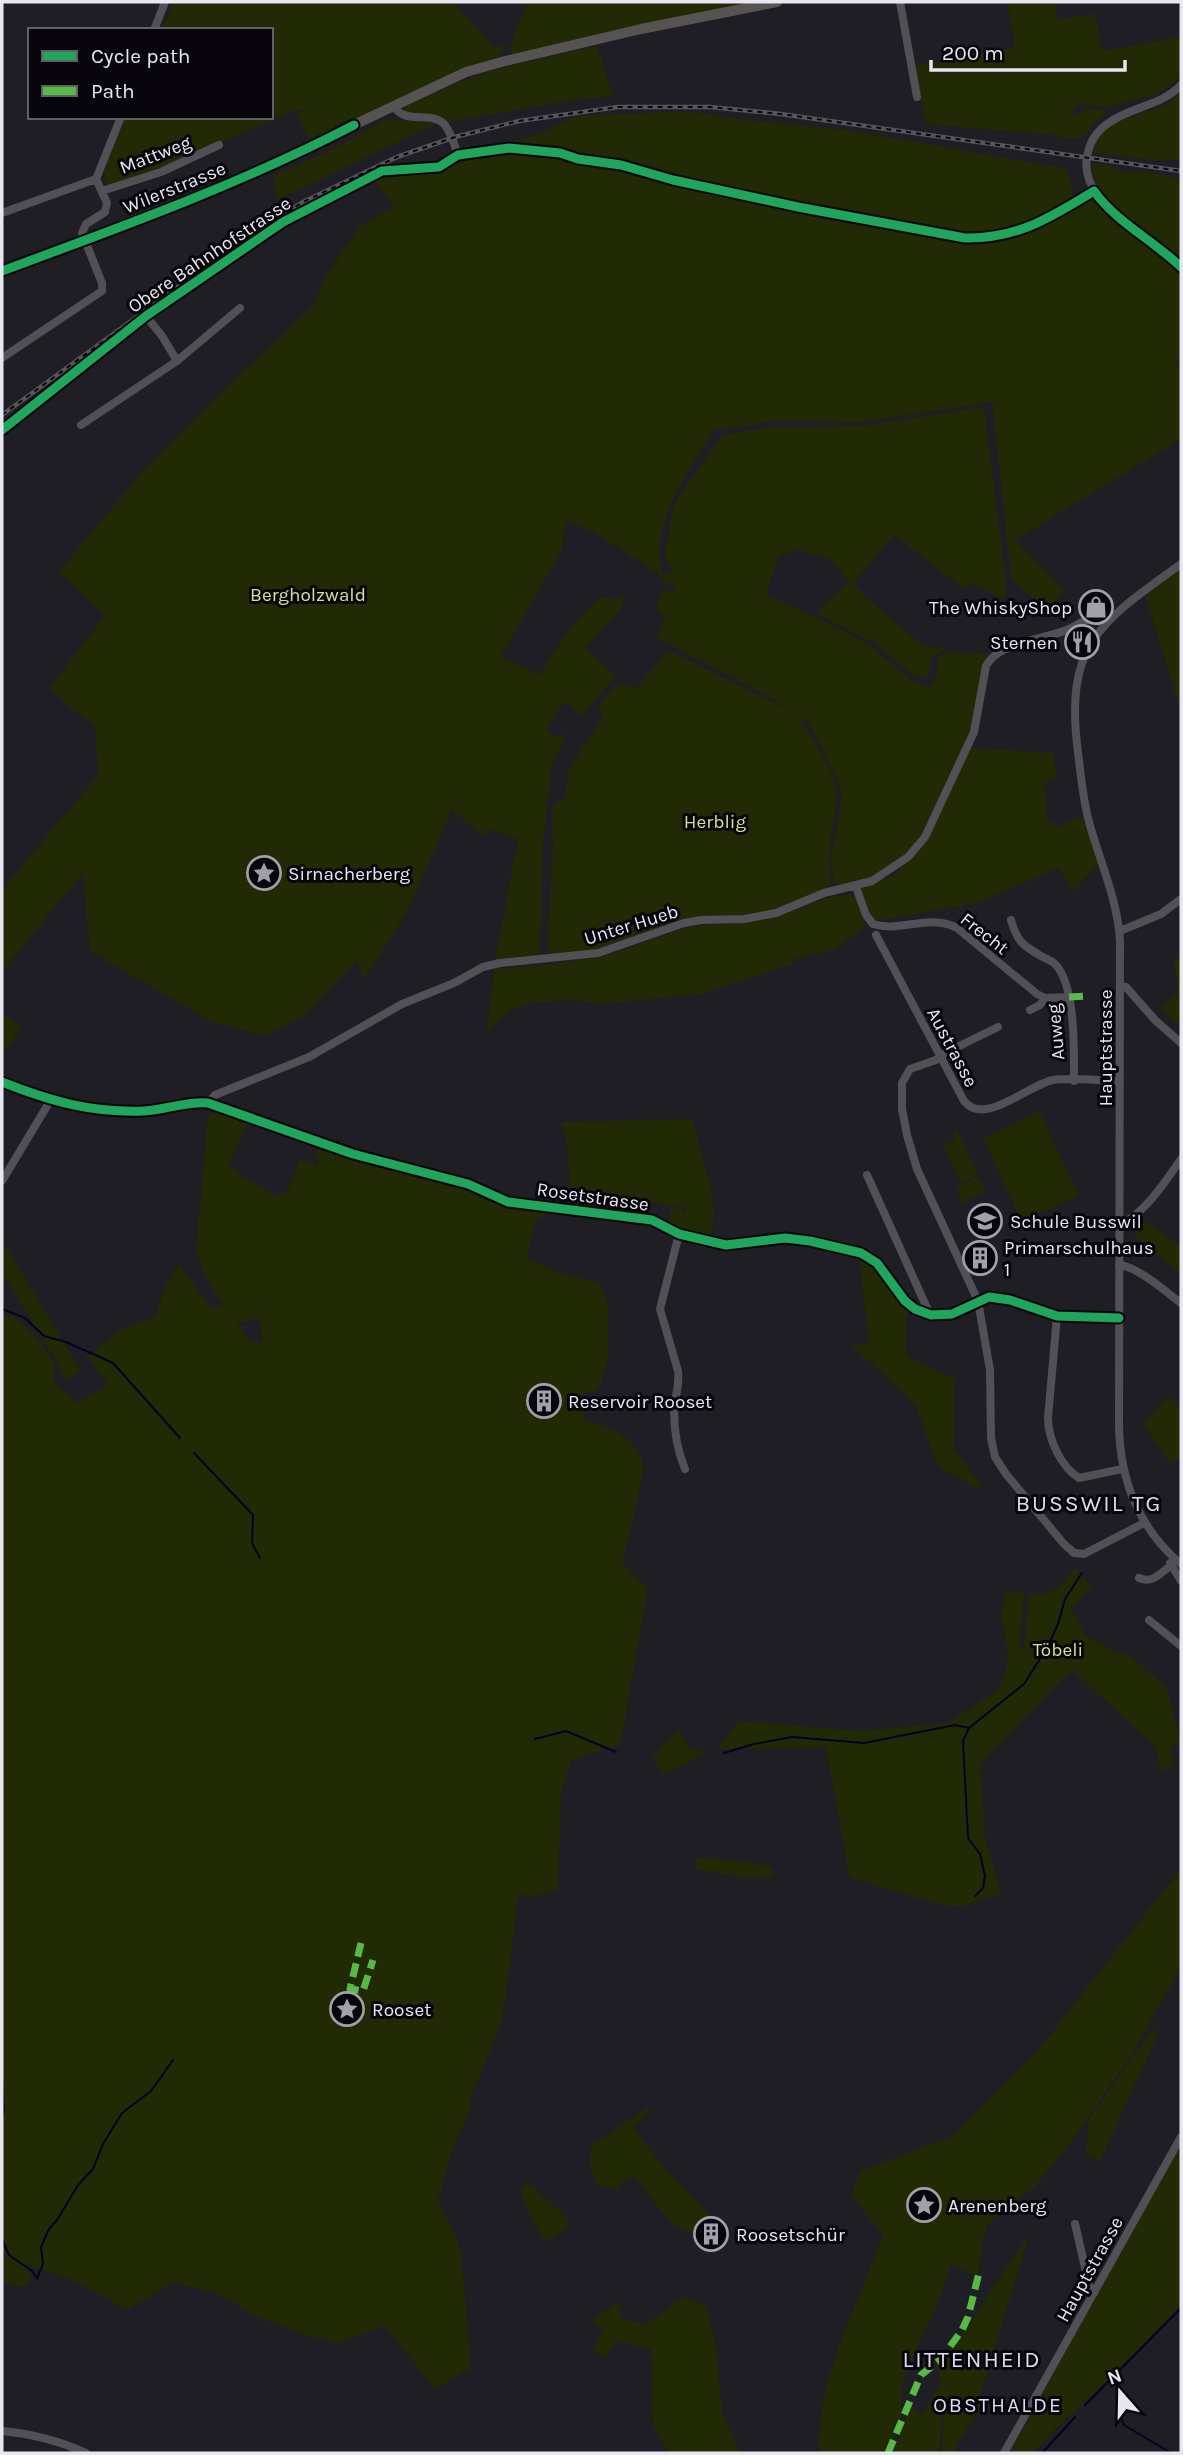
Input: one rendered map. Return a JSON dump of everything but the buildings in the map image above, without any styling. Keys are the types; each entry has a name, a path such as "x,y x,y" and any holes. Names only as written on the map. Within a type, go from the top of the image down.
{"main road":[{"name":"Wilerstrasse","path":"2,271 197,198 284,160 452,78 492,64 691,18 777,2"}],"street":[{"path":"155,28 166,2"},
{"path":"900,2 917,97"},
{"path":"1181,85 1158,102 1108,122 1097,132 1088,150 1086,163 1090,182 1099,198 1181,267"},
{"name":"Obere Bahnhofstrasse","path":"2,430 146,316 283,222 382,171 439,167 458,155 444,124 435,119 402,115 393,106"},
{"path":"2,213 96,179 120,119"},
{"name":"Mattweg","path":"102,191 161,172 219,145"},
{"path":"2,358 102,291 102,283 85,241 83,228 106,209 107,203 96,179"},
{"path":"80,425 177,361 240,308"},
{"path":"146,316 177,361"},
{"name":"Hauptstrasse","path":"1181,564 1126,604 1104,625 1080,666 1074,698 1088,820 1114,898 1119,931 1119,1437 1122,1469 1144,1523 1171,1561 1181,1564"},
{"name":"Unter Hueb","path":"208,1103 215,1095 309,1057 409,1001 490,965 585,956 684,923 744,919 776,913 824,893 872,881 897,867 925,837 974,732 984,675 990,658 996,653 1069,630 1088,620 1095,619 1104,625"},
{"name":"Frecht","path":"856,887 866,915 873,924 950,924 1031,990 1045,998"},
{"path":"1119,931 1161,914 1181,898"},
{"name":"Auweg","path":"1011,920 1018,940 1052,961 1058,968 1069,998 1073,1023 1074,1081"},
{"name":"Austrasse","path":"876,934 964,1101 973,1110 986,1111 1049,1082 1120,1081"},
{"path":"1121,986 1126,987 1181,1043"},
{"path":"1030,1010 1040,1005 1045,998 1069,998"},
{"path":"998,1027 906,1073 902,1083 902,1109 917,1168 978,1301 990,1370 992,1448 1006,1474 1063,1544 1074,1553 1084,1554 1144,1523"},
{"path":"2,1082 50,1101 91,1108 144,1111 197,1102 208,1103"},
{"path":"2,1181 50,1101"},
{"name":"Rosetstrasse","path":"208,1103 353,1154 468,1184 508,1202 652,1220 679,1234 726,1245 772,1239 798,1240 861,1253 877,1263 905,1301 927,1314"},
{"path":"1119,1223 1130,1220 1141,1209 1181,1159"},
{"path":"867,1175 927,1314 952,1314 989,1297 1010,1300 1057,1316 1119,1318"},
{"path":"679,1234 660,1309 678,1371 674,1408 677,1449 685,1469"},
{"path":"1119,1265 1141,1275 1181,1303"},
{"path":"1057,1316 1048,1418 1052,1441 1066,1465 1079,1478 1122,1469"},
{"path":"1139,1578 1147,1581 1153,1579 1171,1561 1181,1581"},
{"path":"1149,1620 1181,1646"},
{"name":"Hauptstrasse","path":"1004,2453 1181,2137"},
{"path":"1075,2224 1090,2290 1094,2293"},
{"path":"2,2431 51,2438 86,2453"}],"green space":[{"path":"173,2 454,2 495,48 507,44 499,56 442,78 368,114 341,122 330,132 308,139 297,115 308,109 290,112 190,157 106,190 104,171 125,119 273,119 273,28 163,28"},
{"path":"529,2 750,2 512,55 514,35"},
{"path":"1007,2 1054,2 1058,19 1095,14 1102,51 1181,37 1181,71 1177,80 1158,94 1108,107 1080,104 1070,112 1072,117 1089,109 1107,113 1084,137 1063,139 1056,135 926,124 915,66 1015,48"},
{"path":"597,46 613,96 567,101 449,122 406,112 403,106 483,73"},
{"path":"1181,91 1181,160 1094,153 1097,141 1112,125 1159,108 1169,103"},
{"name":"Bergholzwald","path":"702,113 854,131 1068,169 1073,195 1081,207 1100,191 1092,163 1117,167 1119,172 1146,172 1181,179 1181,360 1173,360 1181,363 1181,439 1015,540 1065,591 1046,611 1011,578 992,402 860,422 770,421 715,429 683,480 666,517 660,556 663,576 673,570 665,556 674,504 722,435 770,427 863,426 984,407 1006,581 1004,600 972,583 965,589 894,535 854,583 864,596 924,646 947,649 932,656 927,677 915,677 873,642 816,613 849,582 830,559 797,550 779,556 766,594 846,632 872,647 911,680 931,687 937,674 939,656 946,652 988,654 980,677 978,706 969,735 920,840 904,858 865,882 842,887 834,882 831,860 842,797 838,781 825,754 807,721 799,716 825,760 836,789 836,810 829,850 830,888 777,910 673,924 590,951 551,954 547,950 553,848 552,805 566,797 568,770 603,717 598,705 619,683 637,688 668,650 791,711 768,695 657,638 655,636 662,628 664,616 657,609 661,591 675,591 675,582 664,585 662,576 594,532 566,521 561,552 501,656 539,675 571,627 599,598 616,599 625,594 620,610 585,648 615,676 582,716 566,701 557,711 547,731 556,737 564,733 565,737 552,766 543,842 540,958 495,960 518,839 488,829 484,837 452,810 407,912 364,979 357,961 305,1015 265,1036 213,1022 90,951 82,870 81,875 2,972 2,890 98,775 95,725 49,688 105,616 59,572 143,471 312,307 328,273 359,227 394,207 373,178 433,172 465,161 460,146 470,150 539,134 577,116"},
{"path":"385,119 438,123 277,200 273,175 330,150"},
{"path":"1181,566 1181,713 1145,593"},
{"path":"969,748 1053,753 1057,777 1048,780 1044,785 1048,820 1060,827 1075,818 1083,818 1098,864 1073,892 1059,868 976,903 875,921 869,915 861,887 895,875 926,841"},
{"path":"850,895 857,898 865,927 834,950 790,960 793,964 701,994 605,1004 571,1000 531,1003 508,1012 487,1032 494,969 540,966 592,958 615,953 687,927 775,918 829,897"},
{"path":"1181,955 1181,1027 1159,1008 1178,993 1174,960"},
{"path":"2,1013 22,1027 2,1055"},
{"path":"228,1111 249,1122 229,1164 245,1178 277,1196 288,1191 299,1160 319,1166 316,1156 321,1144 359,1160 455,1183 472,1189 488,1201 550,1212 535,1220 527,1256 530,1260 562,1274 599,1283 609,1306 609,1346 605,1372 598,1390 583,1393 585,1421 613,1429 629,1440 640,1455 643,1465 622,1562 648,1589 620,1745 571,1760 561,1795 558,1890 531,1897 518,1893 501,2024 471,2097 471,2107 452,2152 438,2200 461,2251 471,2368 435,2389 385,2326 339,2343 306,2335 262,2319 214,2292 172,2283 127,2310 70,2279 25,2264 31,2278 25,2287 2,2283 2,1315 14,1316 40,1342 54,1363 54,1382 77,1403 108,1385 88,1357 120,1330 156,1316 166,1285 179,1264 211,1308 223,1305 205,1276 196,1250 208,1117 212,1113","holes":["265,1308 260,1320 263,1343 249,1340 236,1319 241,1322 259,1319"]},
{"path":"1039,1111 1079,1195 1022,1222 983,1138"},
{"path":"692,1119 712,1196 713,1226 709,1238 679,1231 680,1228 667,1224 672,1207 685,1211 681,1225 687,1208 647,1202 644,1216 578,1209 571,1187 566,1142 560,1122"},
{"path":"957,1130 978,1175 961,1183 943,1145 955,1140 952,1133"},
{"path":"978,1177 985,1191 961,1204 957,1187"},
{"path":"1139,1217 1181,1246 1181,1274 1134,1236"},
{"path":"2,1240 81,1371 67,1380 2,1272"},
{"path":"859,1255 912,1309 906,1315 907,1356 955,1379 954,1450 982,1485 975,1487 938,1467 916,1407 851,1345 869,1343"},
{"path":"1169,1396 1181,1408 1181,1458 1169,1463 1143,1423"},
{"name":"Töbeli","path":"1073,1569 1079,1569 1079,1574 1092,1585 1071,1609 1086,1636 1132,1657 1167,1688 1181,1745 1171,1746 1174,1766 1160,1771 1156,1747 1073,1671 1065,1676 980,1765 985,1837 1001,1894 963,1906 942,1905 850,1878 826,1748 717,1749 738,1721 861,1731 948,1723 997,1691 1005,1675 1008,1650 1001,1616 1006,1591 1024,1593 1021,1653 1024,1647 1029,1595 1056,1589"},
{"path":"678,1728 688,1746 705,1753 664,1775 653,1759"},
{"path":"696,1858 770,1866 775,1877 738,1877 695,1869"},
{"path":"1181,1869 1181,1967 1134,2051 1079,2131 1035,2187 996,2216 986,2227 977,2277 951,2264 936,2309 913,2355 901,2388 901,2418 887,2453 819,2453 820,2426 831,2371 883,2235 851,2196 860,2171 953,2136 1038,2050"},
{"path":"1153,2029 1156,2029 1155,2041 1100,2161 1086,2153 1089,2120"},
{"path":"648,2107 649,2112 633,2127 662,2165 721,2227 720,2232 703,2226 698,2234 677,2226 635,2178 628,2178 620,2185 621,2191 596,2184 590,2164 591,2146"},
{"path":"1181,2142 1181,2304 1140,2349 1033,2453 1010,2453"},
{"path":"527,2184 534,2187 568,2219 567,2227 552,2239 545,2241 527,2209 521,2189"},
{"path":"1030,2233 980,2395 985,2402 956,2445 958,2453 942,2453 945,2382 939,2453 893,2453 911,2405 922,2415 941,2382 936,2364 958,2340"},
{"path":"684,2297 707,2307 716,2347 722,2413 741,2453 668,2453 653,2425 651,2349 617,2341 603,2358 593,2348 604,2330 591,2320 620,2301 621,2319 645,2324"}],"waterway":[{"path":"2,1309 25,1318 44,1336 66,1342 113,1363 180,1438"},
{"path":"194,1453 253,1515 252,1543 260,1558"},
{"path":"724,1753 792,1737 864,1743 955,1725 969,1728 1024,1684 1047,1648 1065,1599 1082,1573"},
{"path":"969,1728 963,1741 968,1838 980,1854 985,1876 983,1888 975,1896"},
{"path":"535,1739 566,1731 616,1752"},
{"path":"37,2279 43,2264 41,2247 49,2229 78,2185 93,2169 103,2144 122,2113 151,2091 173,2060"},
{"path":"2,2079 2,2119"},
{"path":"2,2239 9,2255 32,2271 37,2278"},
{"path":"1085,2405 1181,2308"},
{"path":"1117,2407 1124,2425 1171,2453"},
{"path":"1042,2453 1075,2417"}],"railway":[{"path":"2,415 237,244 303,202 397,157 455,137 519,121 618,107 710,107 781,114 1181,171"}],"marked path":[{"path":"1069,997 1088,996"},
{"path":"361,1943 350,1989 363,1991 373,1960"},
{"path":"888,2453 921,2375 941,2359 962,2330 979,2273"}],"cycle path":[{"path":"2,271 224,186 354,125"},
{"path":"2,430 146,316 283,222 382,171 439,167 458,155 509,148 560,153 798,207 965,238 1001,235 1033,225 1094,191 1124,222 1181,267"},
{"path":"2,1082 54,1100 106,1110 144,1111 208,1103 353,1154 468,1184 508,1202 652,1220 679,1234 726,1245 785,1238 861,1253 877,1263 905,1301 915,1309 931,1315 952,1314 989,1297 1010,1300 1057,1316 1119,1318"}],"place":[{"name":"The WhiskyShop","path":"1096,607"},
{"name":"Sternen","path":"1082,642"},
{"name":"Sirnacherberg","path":"264,873"},
{"name":"Schule Busswil","path":"985,1221"},
{"name":"Primarschulhaus 1","path":"980,1258"},
{"name":"Reservoir Rooset","path":"544,1401"},
{"name":"Rooset","path":"347,2009"},
{"name":"Arenenberg","path":"924,2205"},
{"name":"Roosetschür","path":"711,2234"}],"district":[{"name":"BUSSWIL TG","path":"1089,1503"},
{"name":"LITTENHEID","path":"972,2359"},
{"name":"OBSTHALDE","path":"998,2405"}],"park label":[{"name":"Herblig","path":"715,821"}]}
